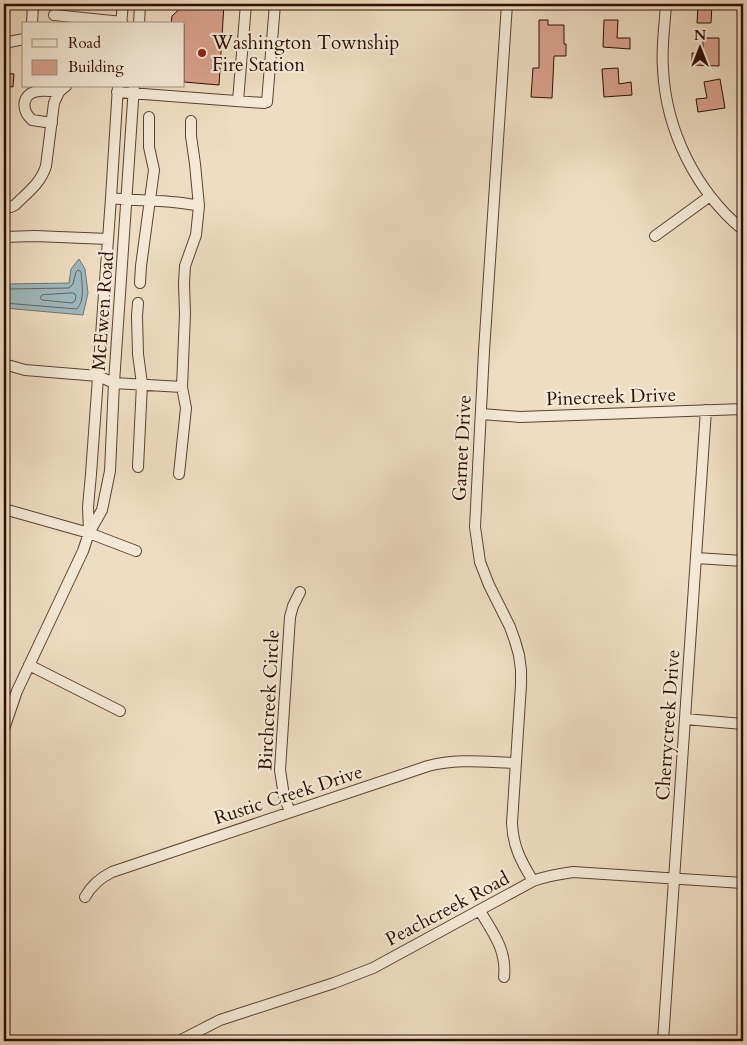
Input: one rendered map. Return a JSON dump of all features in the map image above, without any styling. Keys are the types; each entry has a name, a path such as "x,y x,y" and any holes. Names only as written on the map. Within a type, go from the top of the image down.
{"street":[{"path":"32,22 33,4"},
{"path":"122,22 123,4"},
{"path":"139,22 140,4"},
{"path":"238,101 246,4"},
{"path":"117,89 266,102 275,4"},
{"name":"Garnet Drive","path":"507,4 484,351 475,527 480,562 510,627 519,655 521,686 512,823 515,847 533,881"},
{"path":"666,4 663,69 668,110 692,169 718,206 743,230"},
{"path":"54,16 112,22"},
{"path":"4,42 22,39"},
{"path":"52,122 32,120 25,112 24,100 33,92 62,89"},
{"path":"4,206 10,207 15,205 44,174 54,103 62,89"},
{"name":"McEwen Road","path":"89,533 88,507 92,474 117,89"},
{"name":"McEwen Road","path":"4,729 17,691 83,551 89,533 102,510 110,471 114,383 134,90"},
{"path":"140,283 154,170 148,147 148,117"},
{"path":"179,474 186,408 182,387 185,266 196,235 199,206 191,121"},
{"path":"656,236 710,196"},
{"path":"111,198 172,201 199,206"},
{"path":"4,237 35,236 108,239"},
{"path":"138,304 138,354 142,384 138,467"},
{"path":"4,364 25,370 98,376 114,383 182,387"},
{"name":"Pinecreek Drive","path":"481,414 520,417 743,409"},
{"name":"Cherrycreek Drive","path":"663,1041 706,410"},
{"path":"4,509 89,533 136,551"},
{"path":"696,558 743,561"},
{"name":"Birchcreek Circle","path":"290,812 284,796 280,770 290,617 300,592"},
{"path":"29,665 120,711"},
{"path":"685,719 743,724"},
{"name":"Rustic Creek Drive","path":"85,897 95,883 103,876 112,872 436,764 467,760 516,763"},
{"name":"Peachcreek Road","path":"179,1041 220,1020 334,983 373,968 533,881 546,876 573,872 743,883"},
{"path":"480,911 502,951 504,977"}],"water":[{"path":"79,259 85,269 88,293 83,315 4,308 4,287 7,284 69,283 71,269"}],"building":[{"name":"Washington Township Fire Station","path":"185,4 224,4 219,85 185,82 185,22 171,22 172,16"},
{"path":"698,4 712,4 711,23 697,23"},
{"path":"539,20 548,20 548,25 564,25 566,56 554,56 552,98 531,97 533,68 539,68"},
{"path":"604,20 618,20 617,38 630,38 630,49 603,47"},
{"path":"703,38 719,38 719,66 692,65 692,53 703,54"},
{"path":"618,68 619,84 631,82 632,95 604,97 602,69"},
{"path":"4,73 14,74 13,87 4,86"},
{"path":"720,79 725,108 698,112 696,99 707,98 704,82"}],"place":[{"name":"Washington Township Fire Station","path":"202,53"}]}
